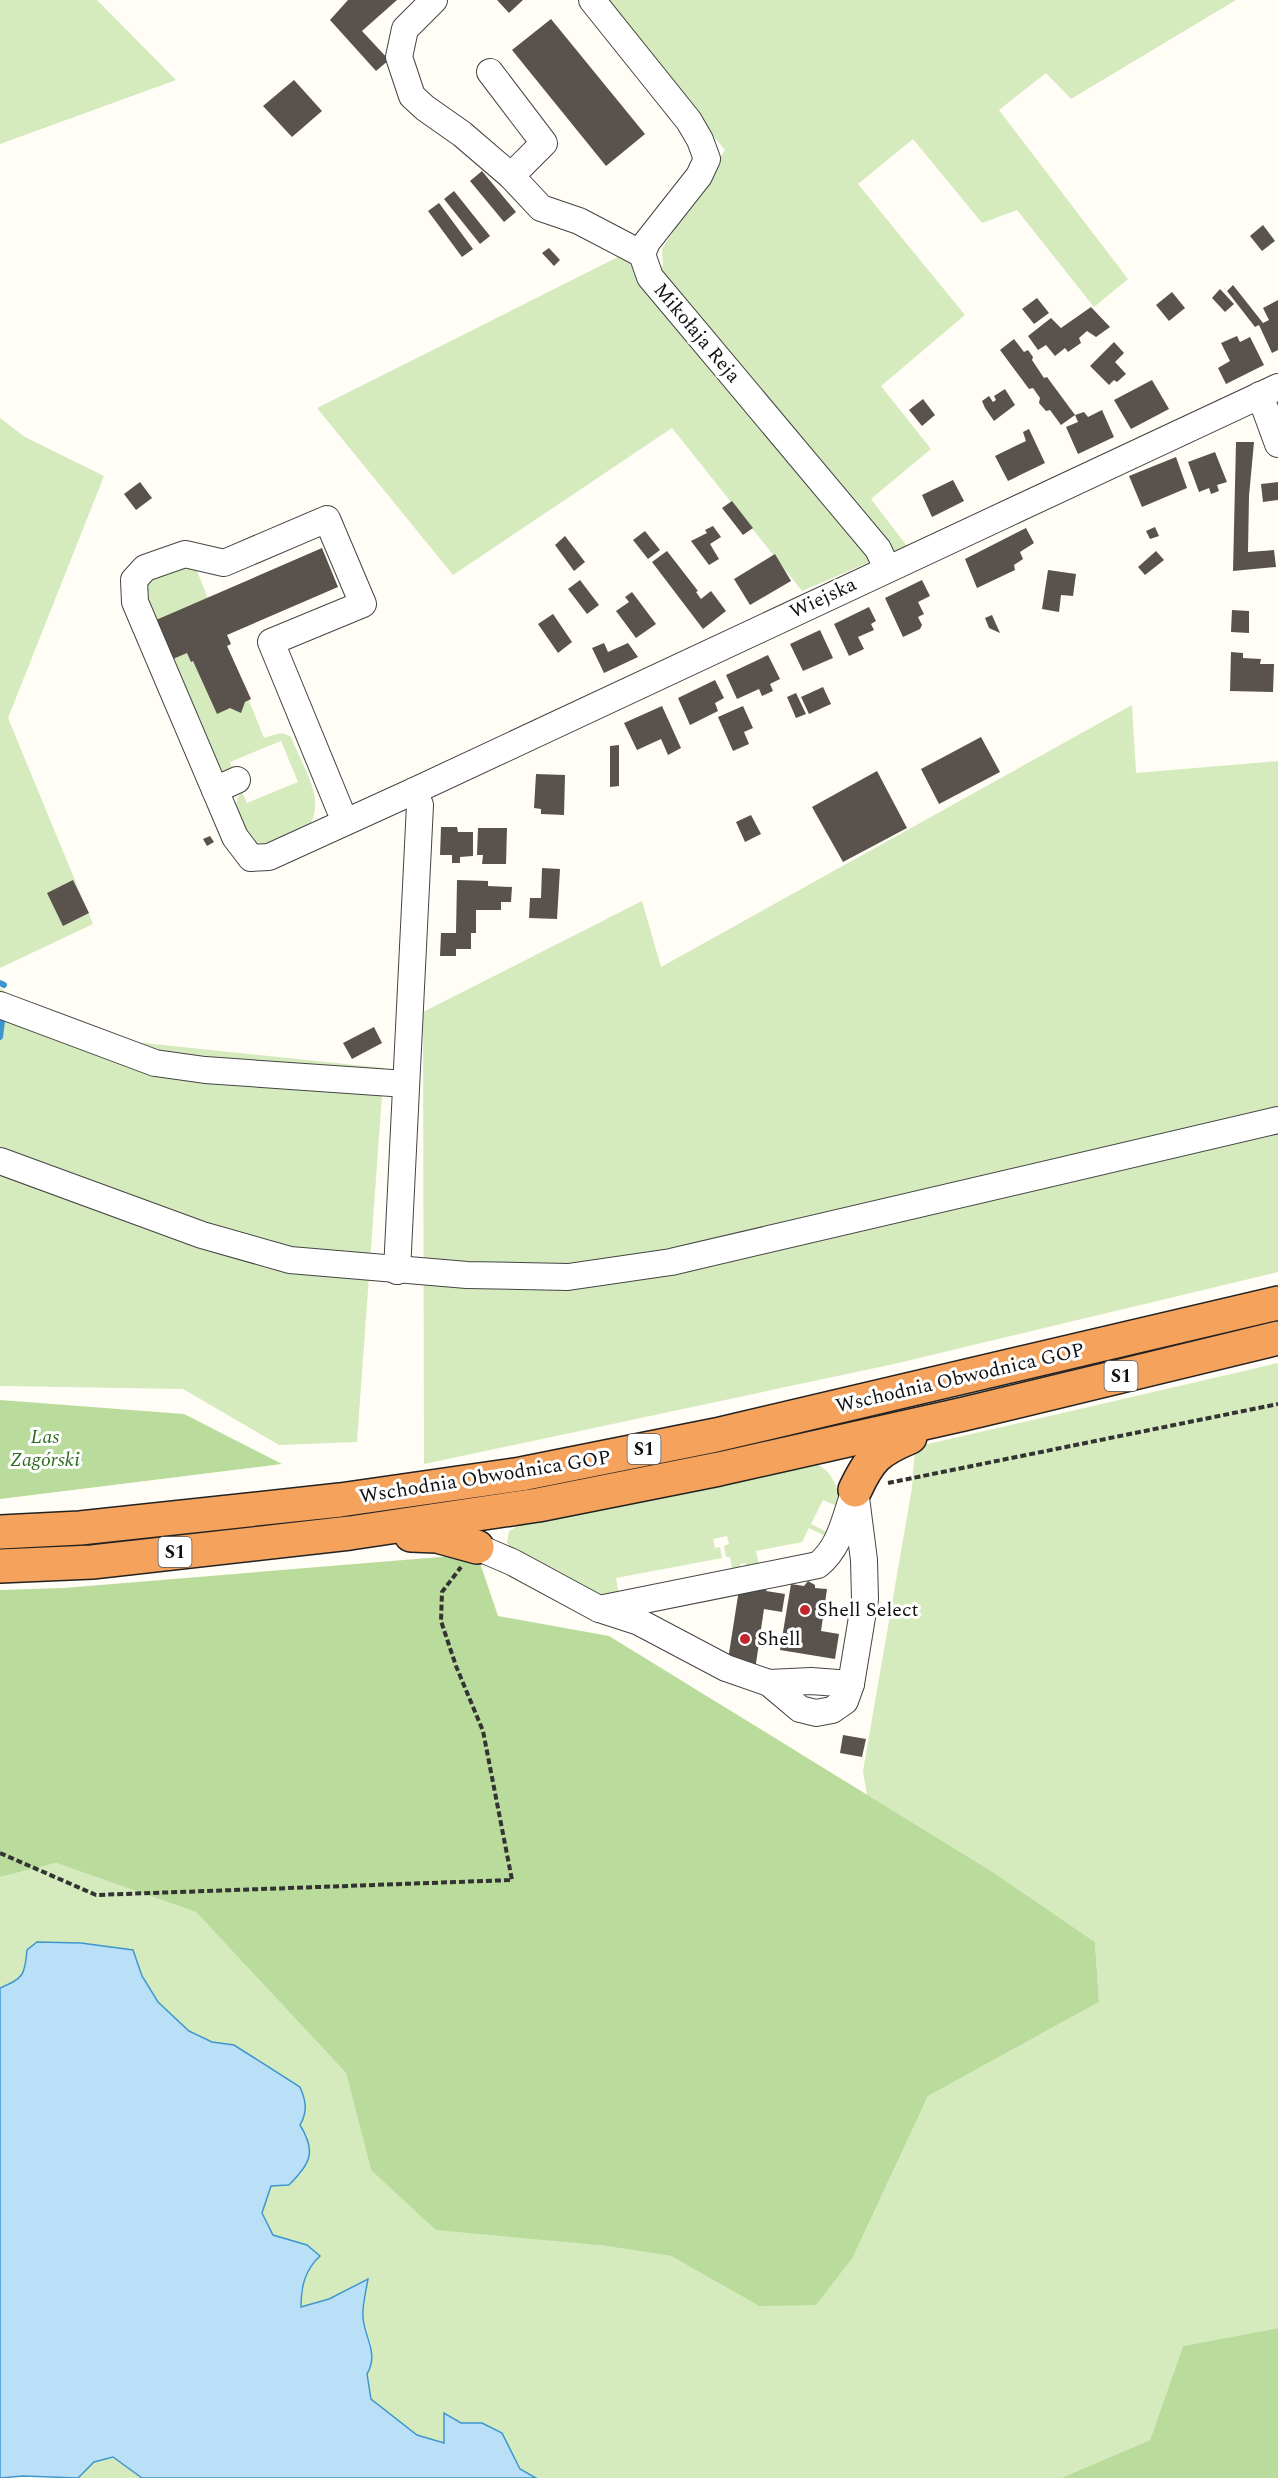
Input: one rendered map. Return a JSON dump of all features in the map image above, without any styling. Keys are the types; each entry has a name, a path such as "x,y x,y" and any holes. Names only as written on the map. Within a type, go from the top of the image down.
{"highway":[{"name":"Wschodnia Obwodnica GOP","path":"0,1532 80,1528 340,1500 521,1474 727,1432 1278,1303"},
{"name":"Wschodnia Obwodnica GOP","path":"0,1566 92,1562 350,1533 550,1502 719,1469 964,1414 1278,1338"},
{"path":"855,1490 866,1467 878,1453 964,1414"},
{"path":"350,1533 437,1536 477,1547"}],"street":[{"path":"434,0 405,29 399,57 412,96 462,134 511,176 541,208 579,221 642,255 647,243 699,176 706,159 700,140 689,121 592,0"},
{"path":"490,72 544,143 511,176"},
{"name":"Mikołaja Reja","path":"642,255 650,277 878,549 887,568"},
{"path":"1269,391 1278,444"},
{"name":"Wiejska","path":"345,822 272,642 363,604 327,519 224,563 185,554 145,567 134,580 135,602 226,785 235,837 251,858 269,857 414,791 1269,391"},
{"path":"397,1270 420,805 414,791"},
{"path":"0,1005 155,1063 205,1070 406,1084"},
{"path":"0,1161 202,1235 290,1260 467,1275 568,1277 670,1262 1278,1120"},
{"path":"599,1609 818,1565 830,1555 839,1539 855,1490"},
{"path":"477,1547 512,1562 599,1609 639,1623 726,1668 769,1683 811,1681 851,1684 865,1599 864,1560 855,1490"}],"path":[{"path":"855,1490 1022,1454 1278,1404"},
{"path":"0,1853 96,1895 512,1880 483,1731 456,1666 441,1621 442,1592 477,1547"}],"green space":[{"path":"0,0 97,0 176,80 0,144"},
{"path":"603,0 1236,0 1071,99 1046,73 999,110 1128,279 1094,307 1017,210 982,223 913,139 858,184 965,315 881,386 931,449 871,499 907,546 802,591 672,428 453,575 317,408 620,256 663,266 662,249 725,150"},
{"path":"0,418 25,437 104,476 8,718 93,924 0,968"},
{"path":"187,562 197,571 264,738 281,733 291,737 314,792 313,819 306,829 290,838 262,844 252,840 239,820 236,804 242,792 247,803 298,782 281,741 230,762 234,773 217,776 141,603 147,574"},
{"path":"1132,705 1136,773 1278,761 1278,1272 894,1364 424,1464 423,1012 642,901 661,967"},
{"path":"0,988 77,1036 384,1068 357,1442 279,1445 183,1389 0,1386"},
{"path":"1278,1363 1278,2328 1183,2346 1150,2440 1061,2478 536,2478 520,2469 502,2433 482,2423 461,2423 444,2414 444,2443 417,2435 371,2399 367,2374 371,2344 363,2318 367,2279 329,2299 301,2307 303,2281 310,2265 289,2240 273,2235 262,2213 271,2186 289,2185 302,2173 308,2137 300,2124 300,2087 234,2045 212,2042 189,2031 158,2002 142,1976 133,1950 27,1950 24,1971 14,1982 0,1988 0,1877 56,1863 196,1912 346,2073 371,2170 599,2245 671,2256 759,2306 853,2257 928,2096 1099,2002 1095,1942 991,1871 867,1795 863,1771 912,1488 915,1447"},
{"name":"Las Zagórski","path":"0,1400 184,1414 282,1464 0,1499"},
{"path":"818,1465 832,1477 839,1501 839,1507 823,1500 811,1524 827,1532 825,1536 809,1528 802,1542 756,1551 760,1569 745,1567 746,1563 740,1564 742,1573 733,1574 730,1557 726,1557 724,1546 729,1544 727,1536 713,1539 715,1548 720,1547 722,1558 616,1578 619,1596 598,1595 517,1553 507,1543 509,1531 523,1523"},
{"path":"477,1554 498,1616 609,1636 991,1871 1095,1942 1099,2002 928,2096 853,2257 816,2305 759,2306 671,2256 599,2245 436,2230 371,2170 346,2073 196,1912 56,1863 0,1877 0,1590 64,1588"},
{"path":"1278,2328 1278,2478 1061,2478 1150,2440 1183,2346"},
{"path":"114,2457 142,2478 78,2478 94,2462"}],"water":[{"path":"37,1942 81,1943 133,1950 142,1976 158,2002 189,2031 212,2042 234,2045 300,2087 305,2106 300,2125 310,2150 309,2157 302,2171 289,2185 271,2186 262,2213 273,2235 307,2245 320,2256 305,2279 301,2307 329,2299 368,2279 363,2313 372,2353 367,2374 371,2399 417,2435 444,2443 444,2413 461,2423 482,2423 502,2433 520,2469 536,2478 142,2478 113,2457 94,2462 78,2478 23,2476 0,2478 0,1988 14,1982 21,1975 24,1971 27,1950"}],"building":[{"path":"348,0 397,0 362,31 389,60 376,71 330,20"},
{"path":"497,0 523,0 509,13"},
{"path":"551,19 645,134 606,166 512,50"},
{"path":"294,80 322,111 292,137 263,106"},
{"path":"482,171 516,212 504,222 470,181"},
{"path":"454,191 490,236 480,244 444,199"},
{"path":"439,203 473,249 462,257 428,211"},
{"path":"1263,225 1275,241 1262,251 1250,236"},
{"path":"549,248 560,260 554,266 542,253"},
{"path":"1233,285 1263,323 1269,320 1263,308 1278,300 1278,350 1272,353 1259,325 1255,327 1227,291"},
{"path":"1220,289 1234,304 1225,312 1212,298"},
{"path":"1172,292 1185,308 1169,321 1156,305"},
{"path":"1037,298 1049,313 1034,324 1022,309"},
{"path":"1091,307 1110,327 1096,337 1087,331 1079,338 1081,343 1068,352 1065,348 1055,356 1046,345 1038,350 1028,336 1051,318 1061,328"},
{"path":"1237,336 1240,342 1250,337 1264,365 1226,384 1218,368 1230,361 1221,343"},
{"path":"1014,339 1024,352 1028,350 1044,378 1047,377 1075,415 1061,425 1050,410 1046,411 1039,403 1040,398 1033,388 1029,389 1000,350"},
{"path":"1114,342 1124,353 1115,362 1126,374 1117,382 1114,380 1109,385 1090,366"},
{"path":"1152,380 1169,409 1131,429 1114,400"},
{"path":"1005,389 1015,405 994,421 982,401 989,396 993,402 996,400 994,396"},
{"path":"923,399 935,415 922,426 909,410"},
{"path":"1102,410 1114,437 1078,454 1066,427 1078,422 1075,415 1084,412 1088,417"},
{"path":"1029,429 1045,463 1008,481 995,456 1026,441 1023,432"},
{"path":"1236,442 1254,442 1249,496 1248,552 1274,550 1276,567 1233,571"},
{"path":"1215,452 1227,482 1217,485 1219,491 1211,494 1209,488 1199,492 1188,462"},
{"path":"1176,457 1187,488 1142,507 1129,476"},
{"path":"953,480 964,501 932,517 922,495"},
{"path":"140,482 152,498 136,510 124,494"},
{"path":"1278,482 1278,500 1263,502 1261,484"},
{"path":"732,501 753,528 743,535 722,508"},
{"path":"713,526 721,537 710,544 719,559 709,565 691,541 707,533 705,530"},
{"path":"1155,527 1159,536 1150,539 1146,531"},
{"path":"1026,528 1034,543 1020,552 1023,559 1014,565 1015,570 977,588 965,559"},
{"path":"645,531 660,550 648,559 633,540"},
{"path":"565,536 585,562 574,571 555,545"},
{"path":"322,548 338,587 227,635 231,644 227,646 251,699 245,702 241,713 230,708 217,714 193,661 191,662 187,653 173,659 156,620"},
{"path":"667,551 698,591 696,592 701,599 711,591 726,611 703,629 652,562"},
{"path":"1156,551 1164,560 1145,575 1138,567"},
{"path":"775,554 791,581 750,605 734,579"},
{"path":"1048,570 1076,574 1073,596 1061,595 1059,612 1042,609"},
{"path":"580,580 599,605 587,614 568,589"},
{"path":"922,580 930,596 918,602 924,614 918,617 922,625 920,629 903,637 885,598"},
{"path":"632,592 656,624 636,638 616,611 629,602 625,597"},
{"path":"869,607 876,621 871,624 874,630 858,637 864,649 849,656 834,624"},
{"path":"1232,610 1249,611 1249,633 1231,632"},
{"path":"553,614 572,642 558,653 538,624"},
{"path":"992,615 1000,633 989,628 985,618"},
{"path":"820,630 833,658 803,671 790,644"},
{"path":"604,643 608,652 628,643 638,657 604,673 592,648"},
{"path":"1231,652 1243,653 1243,658 1261,659 1260,664 1274,664 1273,692 1230,691"},
{"path":"768,655 780,679 770,684 773,691 762,696 759,689 737,699 726,675"},
{"path":"715,680 724,698 715,703 718,711 690,725 678,698"},
{"path":"823,687 831,704 809,714 801,697"},
{"path":"796,693 806,714 796,718 787,697"},
{"path":"662,706 681,748 668,755 661,739 637,750 624,723"},
{"path":"743,706 753,728 744,732 749,744 733,751 718,717"},
{"path":"981,737 1000,772 939,804 921,769"},
{"path":"619,745 619,786 610,787 610,746"},
{"path":"877,771 907,828 843,862 812,807"},
{"path":"536,774 565,775 564,815 541,814 541,809 534,808"},
{"path":"751,815 761,834 745,842 736,822"},
{"path":"441,827 457,827 458,832 473,832 473,856 460,857 460,863 452,863 452,855 440,855"},
{"path":"478,828 507,828 506,864 482,864 483,855 477,855"},
{"path":"210,836 214,842 207,846 203,839"},
{"path":"542,868 560,869 557,919 529,918 530,898 541,898"},
{"path":"73,880 89,913 63,926 47,893"},
{"path":"457,880 488,881 488,886 512,887 511,902 501,902 501,910 476,910 476,933 471,933 471,949 456,949 456,956 440,956 441,933 456,933"},
{"path":"374,1027 382,1043 352,1059 343,1043"},
{"name":"Shell Select","path":"808,1581 815,1585 815,1588 827,1589 821,1631 839,1634 835,1659 780,1650 791,1584 804,1586"},
{"name":"Shell","path":"740,1583 785,1594 782,1612 764,1609 755,1670 727,1666"},
{"path":"843,1735 866,1739 862,1757 840,1753"}],"waterway":[{"path":"0,983 4,985"},
{"path":"0,1037 2,1021"}],"place":[{"name":"Shell Select","path":"805,1610"},
{"name":"Shell","path":"745,1639"}]}
